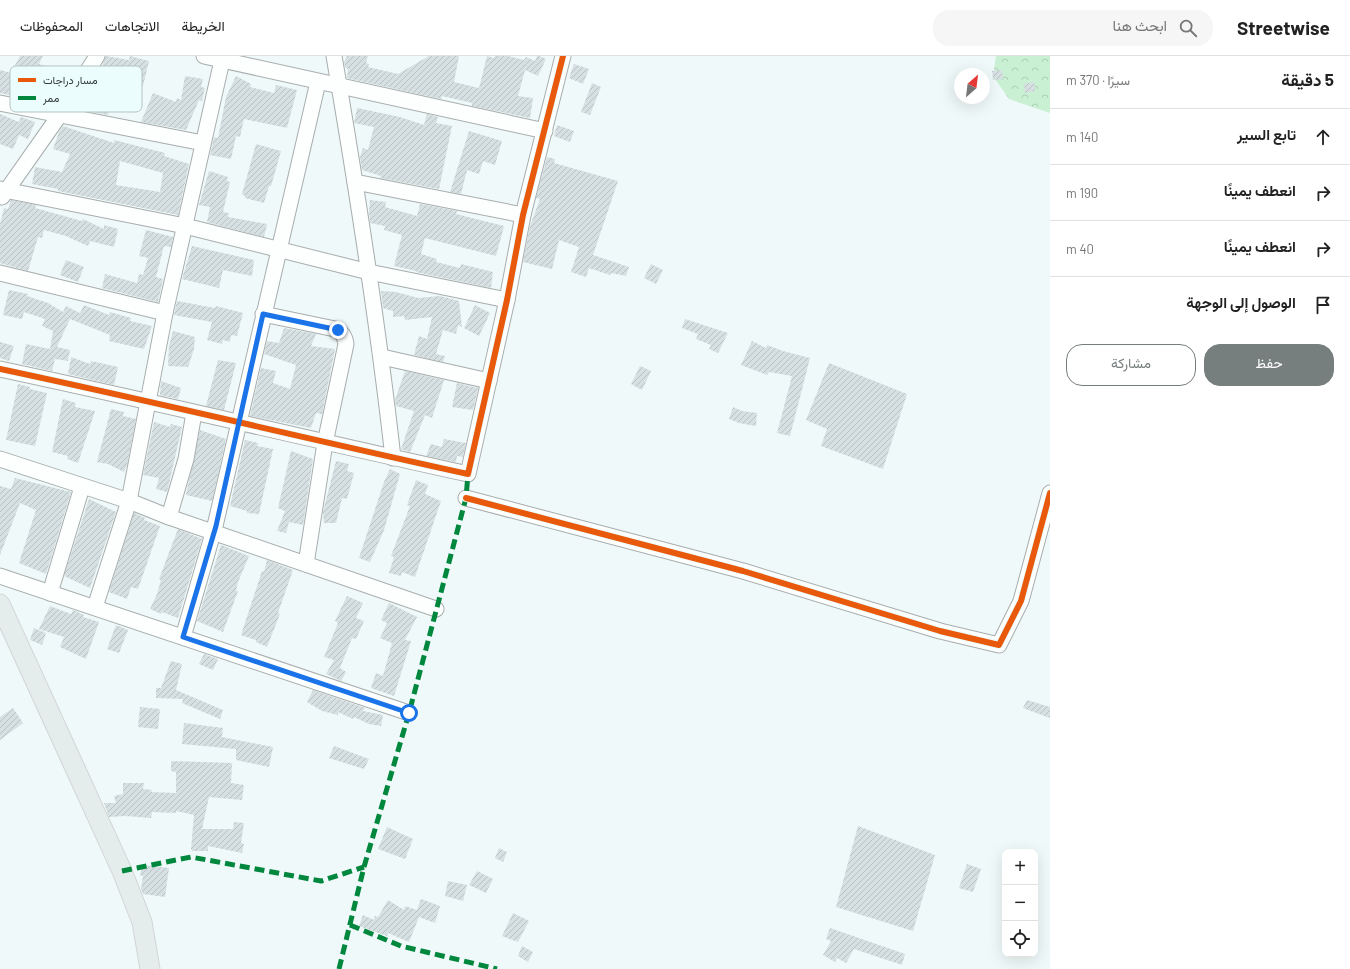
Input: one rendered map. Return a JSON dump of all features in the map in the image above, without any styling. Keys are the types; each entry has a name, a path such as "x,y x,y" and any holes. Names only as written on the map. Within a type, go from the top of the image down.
{"main road":[{"path":"2,613 122,871 142,922 150,969"}],"street":[{"path":"90,66 96,56"},
{"path":"204,56 223,58 318,82 545,131"},
{"path":"334,56 356,182 382,357 393,458"},
{"path":"0,369 147,400 194,413 468,474 507,300 523,215 563,56"},
{"path":"95,608 130,501 147,400 165,313 223,58"},
{"path":"183,637 214,532 263,314 318,82"},
{"path":"0,103 10,105"},
{"path":"40,112 203,143"},
{"path":"61,112 2,193 185,226 369,272 507,300"},
{"path":"356,182 523,215"},
{"path":"0,273 165,313"},
{"path":"263,314 335,329 344,336 346,344 325,443 306,564"},
{"path":"382,357 489,382"},
{"path":"169,517 186,459 194,413"},
{"path":"0,459 82,487 130,501 169,517 436,609"},
{"path":"50,593 82,487"},
{"path":"466,498 743,571 940,631 999,645 1021,601 1050,493"},
{"path":"0,576 409,713"}],"green space":[{"path":"996,56 1050,56 1050,113 1009,99 993,76"}],"building":[{"path":"20,56 43,56 39,64 45,66 15,66"},
{"path":"106,56 129,60 130,56 149,61 143,86 142,66 102,66"},
{"path":"347,56 368,56 366,63 369,64 368,67 398,74 429,56 459,56 454,82 479,88 487,56 494,58 495,56 508,56 524,60 526,57 535,61 537,56 539,56 546,59 538,76 525,70 518,96 533,98 530,118 472,106 472,103 442,96 441,99 347,78 348,69 345,67 344,62"},
{"path":"574,64 589,69 583,84 569,78"},
{"path":"0,70 10,73 10,95 0,93"},
{"path":"1002,70 1003,79 993,80 992,71"},
{"path":"185,76 203,79 201,87 205,88 202,101 199,100 186,130 141,122 153,93 176,102 177,98 181,100"},
{"path":"236,76 251,84 250,87 274,93 276,85 297,90 287,128 244,119 240,137 236,136 231,159 210,155 214,137 218,138 226,97"},
{"path":"1034,82 1035,91 1025,93 1024,84"},
{"path":"592,83 601,87 590,115 581,112"},
{"path":"357,108 400,117 424,125 427,114 438,117 436,123 452,126 439,189 380,178 381,176 362,170 360,157 363,148 368,150 374,127 354,123"},
{"path":"93,112 108,112 108,115"},
{"path":"0,114 19,122 21,117 35,122 28,139 19,135 13,149 0,144"},
{"path":"557,125 574,131 570,142 554,136"},
{"path":"63,126 114,143 114,140 165,153 164,156 189,164 178,215 58,191 58,189 32,184 35,167 62,172 70,154 53,149 59,132","holes":["120,161 163,173 160,192 116,185"]},
{"path":"469,131 502,141 495,165 483,161 479,174 467,170 461,194 450,192"},
{"path":"256,144 281,151 271,186 269,186 264,203 245,198 242,194"},
{"path":"547,157 555,159 554,163 618,181 593,255 629,267 626,276 611,273 610,275 589,268 586,277 571,272 579,247 559,240 552,269 523,262 530,226 540,199 536,198"},
{"path":"209,171 228,177 227,181 230,182 223,212 229,213 228,217 267,224 264,237 207,222 210,207 199,205"},
{"path":"11,200 36,205 35,208 82,221 83,219 104,229 104,225 118,229 114,247 90,241 88,246 66,236 44,230 42,238 38,237 28,271 0,263 0,224 4,208 8,209"},
{"path":"370,200 386,202 385,207 417,216 420,204 457,211 456,214 504,226 496,256 425,238 421,254 437,259 436,262 460,268 461,264 493,272 491,288 394,266 402,235 384,230 385,226 370,223"},
{"path":"146,230 173,237 171,247 164,246 156,277 163,279 158,302 102,288 105,274 137,283 139,274 143,275 148,258 139,256"},
{"path":"192,246 254,260 252,276 223,270 219,288 182,279"},
{"path":"66,260 84,267 78,282 60,275"},
{"path":"651,264 663,270 656,284 644,278"},
{"path":"9,290 28,294 27,296 48,303 63,312 66,306 80,313 84,305 109,315 110,312 131,318 130,321 152,326 144,349 109,341 110,335 70,319 57,347 70,350 68,361 55,359 52,371 22,364 26,344 50,349 53,331 42,326 45,319 24,312 22,319 3,315"},
{"path":"381,291 396,292 418,298 440,296 459,301 462,327 458,325 456,334 443,330 436,354 445,356 443,362 414,355 419,336 427,339 432,317 405,320 404,316 393,317 393,311 383,308"},
{"path":"177,301 215,308 216,306 243,313 237,336 231,335 230,342 223,340 222,344 207,340 212,322 174,315"},
{"path":"475,305 490,313 479,336 464,328"},
{"path":"685,319 728,333 718,353 709,349 711,345 696,339 698,334 682,328"},
{"path":"284,328 316,334 311,346 335,349 322,414 316,413 311,428 250,416 261,368 276,371 273,383 290,389 296,365 264,354 267,341 279,343"},
{"path":"173,331 195,337 194,349 188,367 168,366 169,346"},
{"path":"752,341 766,348 767,345 810,358 790,436 777,433 792,376 769,372 767,375 741,365"},
{"path":"0,342 14,346 9,361 0,358"},
{"path":"71,357 90,364 91,361 118,367 114,385 68,374"},
{"path":"218,360 236,363 224,410 206,406"},
{"path":"829,363 907,394 883,469 821,446 827,429 806,420"},
{"path":"640,366 651,371 642,390 631,384"},
{"path":"405,371 444,380 432,418 425,415 410,452 401,449 414,411 396,406 395,400"},
{"path":"161,381 181,388 178,399 160,395"},
{"path":"457,383 478,388 473,410 452,407"},
{"path":"18,384 30,387 30,389 47,393 35,446 6,440"},
{"path":"63,399 76,403 75,407 95,411 78,463 67,459 68,456 52,452"},
{"path":"733,407 742,411 757,413 756,426 739,423 729,419"},
{"path":"111,409 124,412 123,416 136,419 127,465 124,472 108,464 97,462"},
{"path":"154,422 170,427 171,424 182,427 167,492 156,489 159,478 143,475"},
{"path":"200,430 226,439 212,501 186,495"},
{"path":"444,439 466,443 463,457 457,456 456,462 426,456 431,444 442,447"},
{"path":"245,440 258,443 257,446 273,449 259,514 247,513 247,511 230,506"},
{"path":"291,451 313,459 303,525 289,522 286,533 277,531 285,511 278,508"},
{"path":"336,461 349,464 347,471 354,473 347,499 342,498 336,523 324,523 323,512"},
{"path":"390,469 400,474 384,530 370,562 359,558 384,482"},
{"path":"15,478 71,492 46,574 19,563 36,510 20,503 0,555 0,486 11,489"},
{"path":"416,480 428,485 425,494 441,501 415,577 402,572 401,576 389,573 394,557 391,556 410,506 407,505"},
{"path":"89,499 116,512 90,588 64,576"},
{"path":"134,513 145,518 144,520 160,526 138,589 131,587 127,599 109,592"},
{"path":"178,529 202,539 178,618 162,612 161,614 150,609 157,594 161,580 159,579"},
{"path":"221,545 249,556 238,582 236,591 238,591 223,632 197,621"},
{"path":"267,560 293,570 278,613 280,614 267,647 256,642 256,640 241,635"},
{"path":"347,596 363,603 356,618 364,621 356,639 352,638 340,668 346,672 341,681 326,674 334,660 324,657 338,623 335,621"},
{"path":"389,603 417,617 405,640 411,641 394,696 371,688 376,673 383,676 392,643 380,638 387,623 381,620"},
{"path":"50,606 71,614 73,610 84,615 83,617 99,622 86,659 60,647 64,637 39,629"},
{"path":"116,625 128,630 119,653 107,649"},
{"path":"34,628 46,633 42,645 30,640"},
{"path":"204,654 218,659 213,670 199,664"},
{"path":"171,661 182,664 176,690 223,710 220,719 182,703 183,699 156,698 156,688 161,688"},
{"path":"313,690 365,708 363,711 383,715 381,726 369,724 354,717 353,719 338,712 338,715 322,711 307,702"},
{"path":"1027,700 1050,707 1050,718 1023,708"},
{"path":"140,707 160,709 158,729 138,727"},
{"path":"13,708 23,723 0,740 0,717"},
{"path":"184,723 223,728 222,737 273,747 269,767 236,760 236,749 182,744"},
{"path":"334,746 369,759 364,769 329,758"},
{"path":"171,761 232,763 231,783 244,785 242,800 209,797 202,829 233,829 234,822 244,823 241,843 244,844 242,853 208,846 208,851 192,851 194,815 176,811 176,813 152,812 151,818 125,816 109,817 104,803 116,803 114,796 123,794 123,783 144,783 143,789 152,790 151,792 176,793 176,772 171,771"},
{"path":"858,826 935,855 913,931 836,907"},
{"path":"387,827 413,839 405,859 378,849"},
{"path":"499,848 507,852 503,862 495,858"},
{"path":"967,864 981,869 973,892 959,888"},
{"path":"142,865 169,868 165,897 143,894 141,889 143,876 140,875"},
{"path":"477,871 493,879 486,893 469,885"},
{"path":"448,881 467,885 463,901 445,896"},
{"path":"421,899 440,906 435,923 419,917 409,942 388,933 387,936 359,926 363,915 374,920 375,916 378,917 388,900 404,910 405,906 417,910"},
{"path":"513,913 529,921 518,942 502,936"},
{"path":"830,928 905,954 902,965 854,949 846,963 837,958 835,962 823,955 831,941 826,939"},
{"path":"522,946 533,952 528,962 518,956"}],"marked path":[{"path":"339,969 364,867 409,713 466,498 468,474"},
{"path":"122,871 191,857 321,881 364,867"},
{"path":"350,925 401,946 497,969"}],"cycle path":[{"path":"0,369 468,474 507,300 523,215 563,56"},
{"path":"466,498 743,571 940,631 999,645 1021,601 1050,493"}],"route":[{"path":"338,330 263,314 216,526 183,637 409,713"}]}
